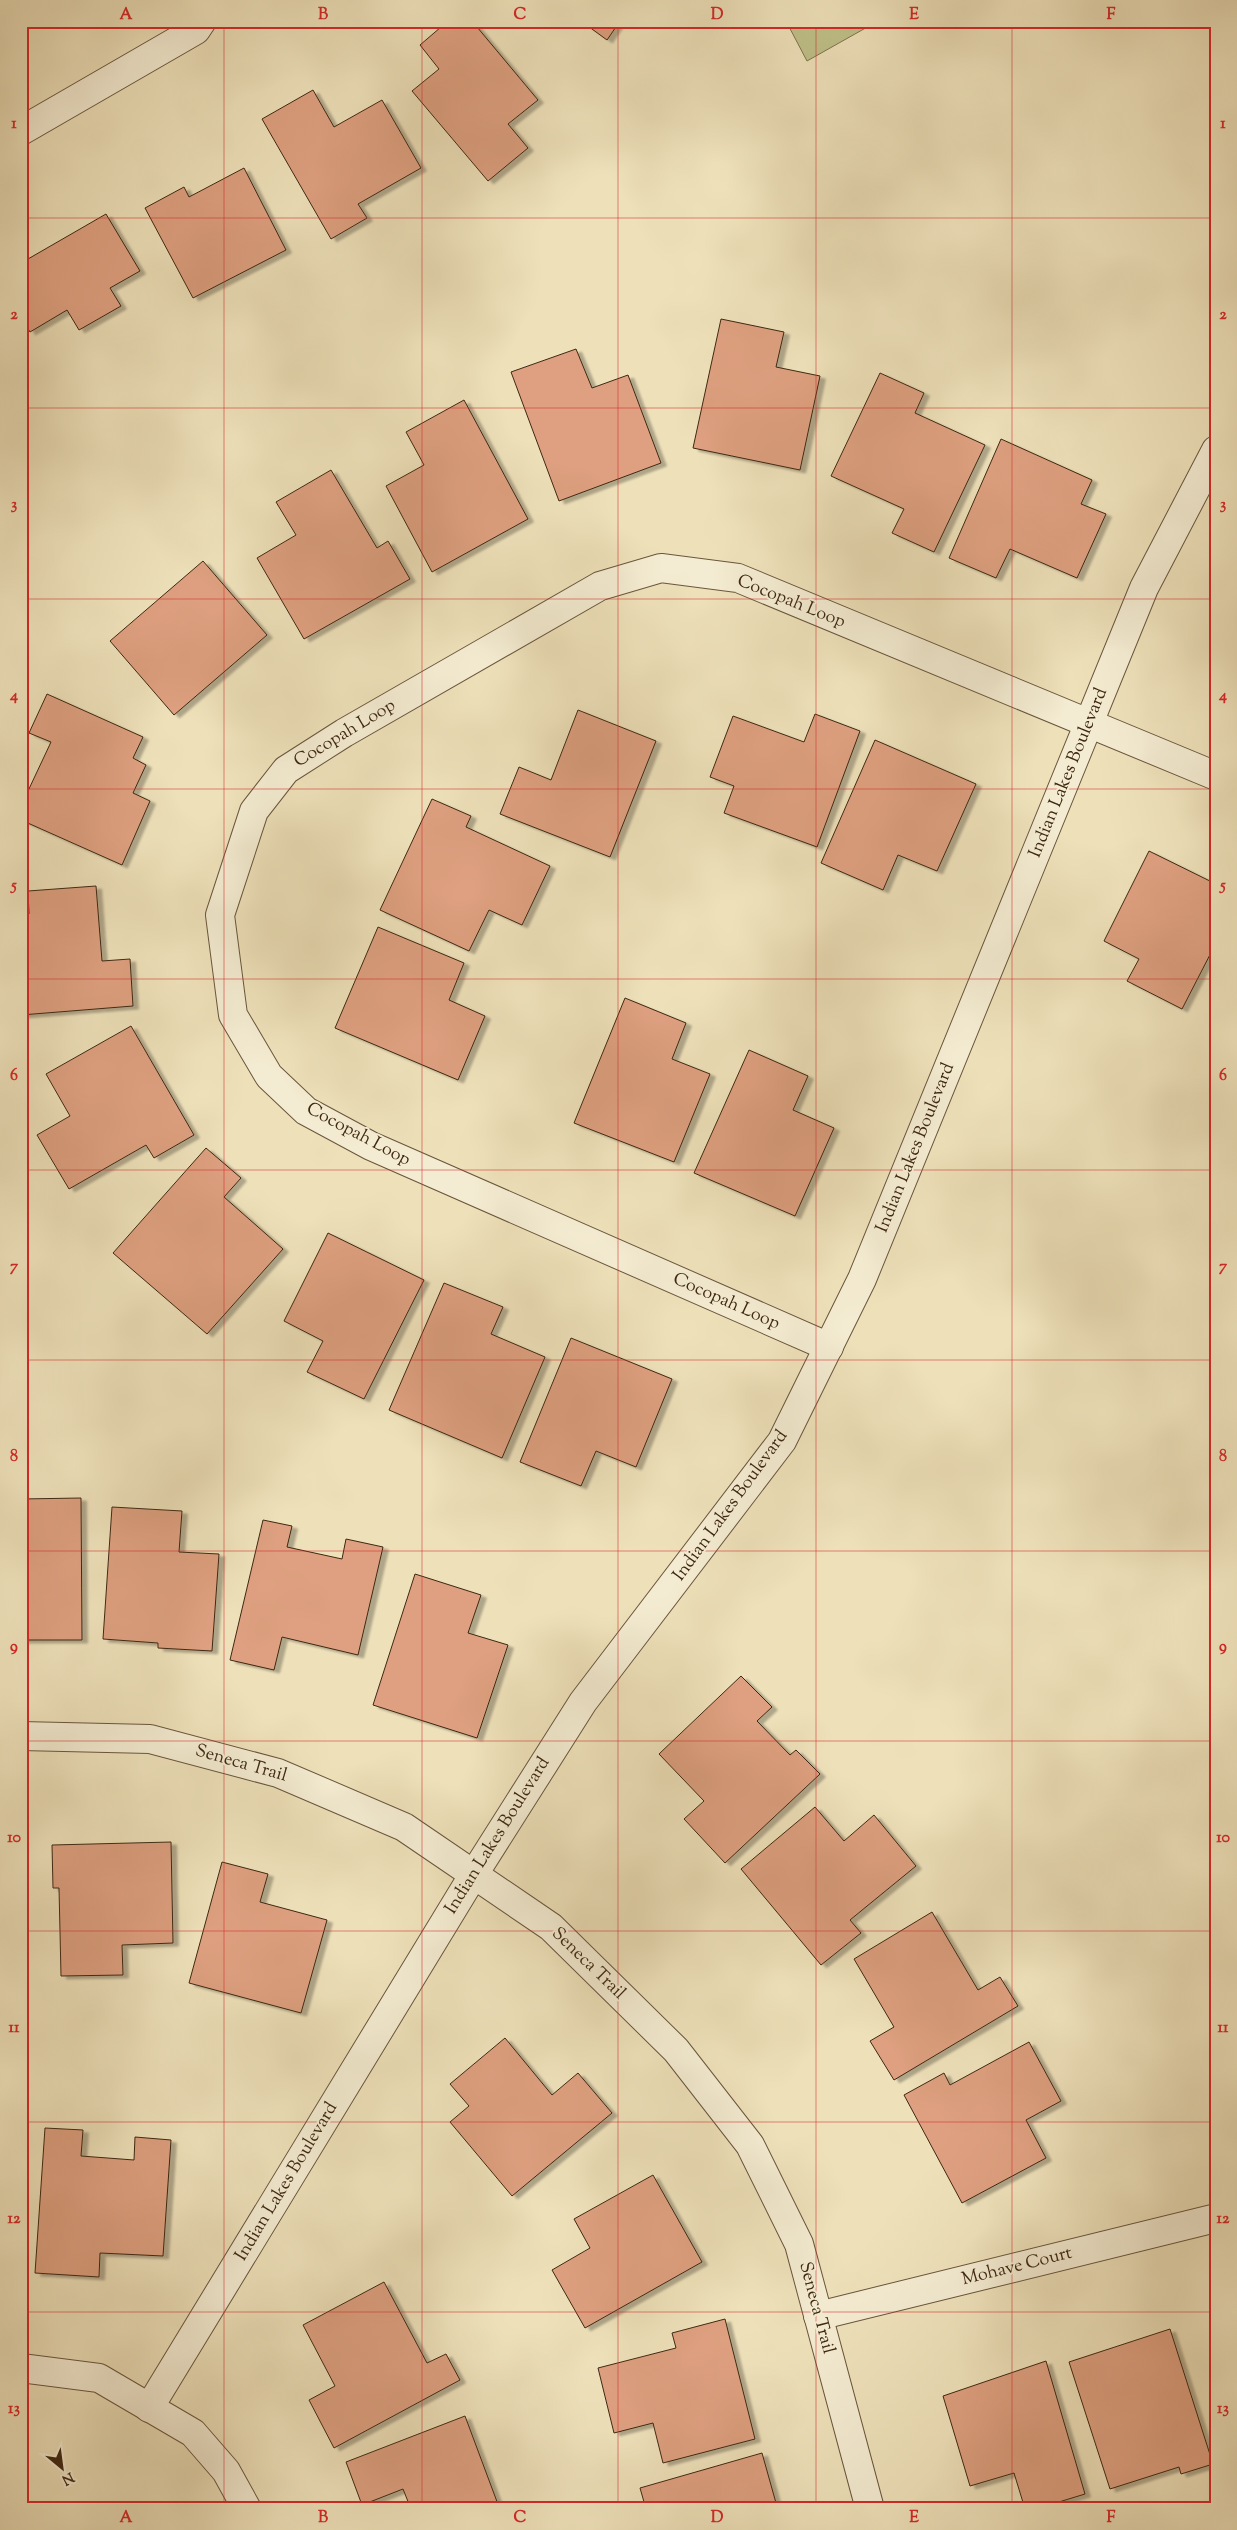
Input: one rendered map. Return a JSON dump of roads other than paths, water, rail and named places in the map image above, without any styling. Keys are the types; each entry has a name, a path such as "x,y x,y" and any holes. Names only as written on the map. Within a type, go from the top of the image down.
{"street":[{"path":"21,131 196,30 202,21"},
{"name":"Indian Lakes Boulevard","path":"149,2408 474,1874 582,1702 782,1441 866,1270 1144,588 1216,450"},
{"name":"Cocopah Loop","path":"829,1347 371,1146 306,1111 269,1076 233,1015 220,916 254,811 286,770 344,733 600,586 661,568 738,578 1216,776"},
{"name":"Seneca Trail","path":"21,1736 150,1739 278,1773 404,1827 551,1927 676,2050 750,2145 799,2244 870,2509"},
{"name":"Mohave Court","path":"818,2316 1216,2218"},
{"path":"21,2368 98,2378 193,2433 226,2471 247,2509"}]}
